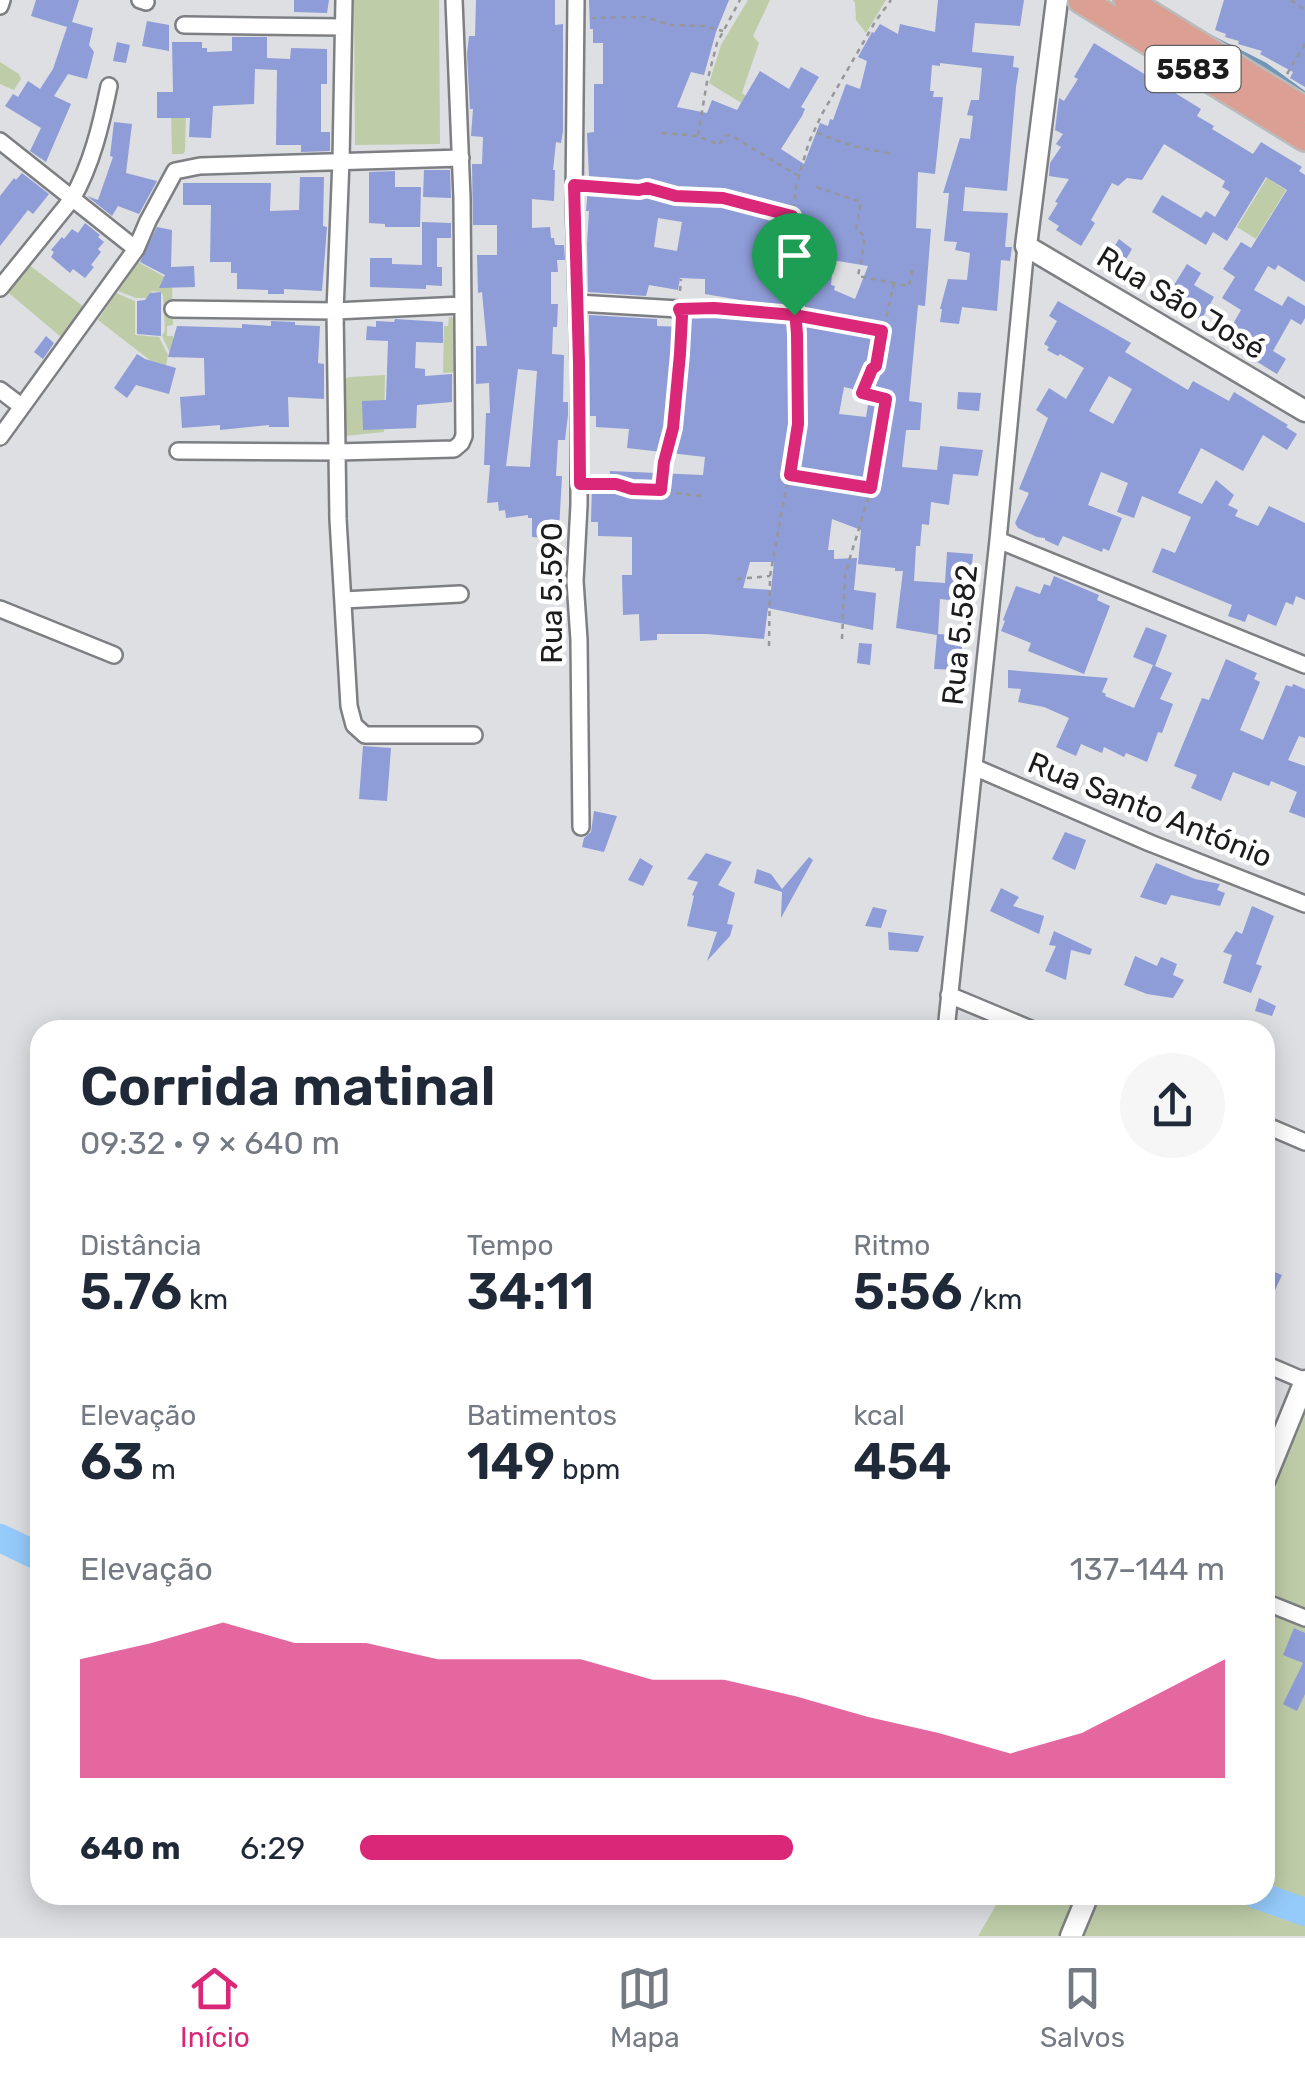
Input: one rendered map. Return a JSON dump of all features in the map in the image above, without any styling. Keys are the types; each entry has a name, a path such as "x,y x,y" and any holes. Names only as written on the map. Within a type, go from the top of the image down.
{"highway":[{"name":"5583","path":"1081,0 1305,138"},
{"name":"5583","path":"1127,0 1305,110"}],"street":[{"path":"344,0 335,311 336,452 349,706 354,725 365,735 474,735"},
{"path":"178,451 454,449 462,443 461,158 454,0"},
{"name":"Rua 5.590","path":"576,0 574,185 580,484 575,581 580,640 582,827"},
{"path":"1026,246 1057,0"},
{"path":"184,26 343,27"},
{"path":"0,288 80,186 98,139 109,86"},
{"path":"0,141 136,249"},
{"path":"0,437 136,249 176,171 200,166 461,158"},
{"name":"Rua São José","path":"1026,246 1305,411"},
{"name":"Rua 5.582","path":"947,1020 1026,246"},
{"path":"577,304 679,309"},
{"path":"173,309 335,311 462,305"},
{"path":"0,390 21,406"},
{"path":"998,540 1305,665"},
{"path":"343,600 460,594"},
{"path":"0,609 114,655"},
{"name":"Rua Santo António","path":"974,767 1305,904"},
{"path":"949,996 1008,1020"},
{"path":"1275,1129 1305,1142"},
{"path":"1275,1368 1305,1381 1275,1454"},
{"path":"1275,1606 1305,1618"},
{"path":"1071,1936 1084,1905"}],"path":[{"path":"698,136 717,43 740,0"},
{"path":"769,646 770,576 798,424 798,352 790,251 799,176 810,142 838,85 891,0"},
{"path":"1291,0 1305,10"},
{"path":"576,19 646,17 670,25 723,31"},
{"path":"1276,92 1305,44"},
{"path":"815,132 853,146 892,154"},
{"path":"662,133 698,136 719,145 726,135 732,136 799,176"},
{"path":"574,185 647,188 676,196 723,198 792,216"},
{"path":"816,187 861,202 856,230 864,235 864,244 858,276 909,286 913,265"},
{"path":"842,639 845,574 871,488 886,399 862,393 876,366 894,284"},
{"path":"661,490 673,428 682,316 679,309 794,315 882,331"},
{"path":"790,475 871,488"},
{"path":"580,484 616,484 703,496"},
{"path":"738,578 770,576"}],"green space":[{"path":"354,0 439,0 440,144 355,145"},
{"path":"748,0 770,0 753,36 759,43 742,93 747,97 743,104 709,83 721,45"},
{"path":"853,0 886,0 866,33 856,20"},
{"path":"0,62 19,74 21,79 14,90 0,84"},
{"path":"171,112 186,112 183,154 172,154"},
{"path":"1279,158 1285,161 1272,181 1286,190 1256,239 1237,227"},
{"path":"138,262 172,281 173,325 167,326 167,336 173,336 175,358 162,336 165,330 161,292 152,291 148,298 136,298 118,291"},
{"path":"28,264 84,307 61,337 4,289"},
{"path":"116,293 135,301 135,335 159,337 168,355 166,365 151,361 98,320"},
{"path":"449,317 457,318 460,372 443,373 444,326 448,326"},
{"path":"385,375 384,432 344,436 341,382 349,377"},
{"path":"1305,1369 1305,1936 978,1936 996,1905 1275,1905 1275,1421"}],"building":[{"path":"36,0 79,0 72,22 93,28 89,45 94,52 87,79 68,74 54,96 71,104 46,162 30,151 41,128 5,106 13,94 18,97 28,81 40,89 53,69 67,27 31,16"},
{"path":"294,0 329,0 327,13 294,12"},
{"path":"476,0 555,0 555,25 563,24 563,131 561,143 556,142 554,201 532,199 532,228 550,227 555,245 564,245 565,260 557,260 558,272 551,272 551,304 558,304 552,354 564,355 563,402 568,402 568,415 565,440 558,440 556,476 562,476 559,530 548,530 547,538 532,537 532,518 528,515 506,518 505,510 499,511 498,502 487,503 490,465 484,465 489,383 476,384 476,346 487,346 482,292 478,293 477,255 497,255 497,225 473,225 472,164 482,164 483,137 471,136 473,109 467,54 469,36 475,36","holes":["518,369 537,371 530,467 506,466"]},
{"path":"589,0 729,0 704,75 691,72 677,107 707,113 712,100 737,110 760,71 789,89 801,67 819,77 801,107 805,109 802,116 781,149 804,164 820,123 828,126 833,120 846,84 860,89 867,61 858,57 880,24 898,34 900,24 935,32 938,0 1024,0 1020,26 975,23 972,52 1014,56 1013,67 1019,68 1007,191 965,187 963,211 1008,213 1005,247 1012,247 1010,261 1001,260 997,311 962,307 959,324 940,322 948,279 967,280 970,253 955,250 957,242 944,241 949,193 943,193 960,138 970,139 973,116 967,115 971,100 979,100 982,68 932,65 930,91 934,91 933,97 943,97 935,174 918,172 916,228 931,229 925,306 918,305 909,401 922,403 920,430 906,430 902,467 937,470 940,446 983,450 978,476 953,474 949,505 931,502 929,525 922,524 920,546 916,546 914,581 945,583 947,552 973,554 968,602 940,599 938,634 963,636 960,670 934,669 937,635 896,628 903,571 858,564 861,530 832,519 828,550 834,550 834,559 857,558 854,590 876,593 873,630 768,608 764,639 657,634 657,640 640,641 639,614 623,615 622,575 632,575 632,537 598,536 598,522 591,522 592,487 610,487 610,471 703,475 705,457 627,448 629,429 596,427 596,416 590,416 589,315 657,319 657,326 684,327 688,316 745,315 746,301 705,294 705,279 680,278 678,290 649,285 646,296 588,292 587,133 594,132 594,84 603,84 603,43 593,43","holes":["658,218 682,222 677,251 654,247","833,262 868,266 855,299 831,285","844,387 870,393 866,417 839,414","750,562 774,562 771,590 743,588"]},
{"path":"1224,0 1305,0 1305,87 1290,78 1293,72 1260,54 1262,51 1238,44 1239,41 1215,30"},
{"path":"147,21 169,25 169,51 142,46"},
{"path":"232,37 267,37 267,58 290,59 291,48 327,49 327,84 321,84 321,132 330,132 330,151 301,152 301,145 276,145 277,70 255,69 254,104 213,106 211,138 189,137 190,118 157,118 157,92 173,92 172,42 202,42 207,52 232,51"},
{"path":"117,42 130,45 126,63 113,61"},
{"path":"1094,43 1201,109 1197,116 1214,126 1212,129 1253,154 1261,142 1302,167 1299,171 1305,175 1305,282 1278,265 1275,270 1268,266 1254,290 1282,306 1288,296 1305,306 1301,325 1291,319 1273,351 1286,359 1277,374 1223,341 1241,310 1222,298 1235,277 1223,269 1241,242 1251,248 1287,190 1266,177 1227,241 1213,232 1206,245 1152,212 1162,195 1201,218 1206,211 1215,217 1230,192 1222,187 1225,181 1164,144 1142,180 1127,178 1118,186 1112,183 1081,246 1056,230 1059,226 1048,219 1069,179 1049,176 1050,163 1061,147 1056,144 1063,134 1055,130 1059,98 1064,101 1078,79 1074,77"},
{"path":"114,122 132,124 126,173 157,181 139,214 118,206 112,216 87,196 98,200 113,157 110,156"},
{"path":"424,170 450,170 451,198 423,197"},
{"path":"395,171 395,187 421,187 420,227 369,223 369,172"},
{"path":"22,173 49,194 33,214 28,210 0,246 0,196"},
{"path":"300,177 324,177 323,226 327,227 322,291 284,289 284,294 268,294 268,290 237,289 237,273 231,273 231,262 210,262 211,205 183,205 183,183 271,183 270,211 299,210"},
{"path":"422,222 451,223 451,238 437,238 437,267 442,267 442,286 370,287 370,258 392,258 392,264 422,265"},
{"path":"85,223 104,242 85,278 73,269 70,273 51,257 51,250 72,229 78,233"},
{"path":"157,227 172,230 171,267 194,266 195,287 159,288 165,275 140,262"},
{"path":"1119,239 1132,249 1119,271 1104,263"},
{"path":"1187,264 1201,273 1194,285 1214,297 1201,320 1166,298"},
{"path":"161,292 161,336 137,334 137,301"},
{"path":"1058,301 1131,343 1125,352 1188,390 1193,381 1229,401 1234,392 1297,434 1287,450 1263,435 1243,471 1201,448 1178,493 1202,504 1216,480 1234,495 1228,505 1238,510 1235,516 1258,526 1269,506 1305,523 1305,600 1296,596 1293,605 1286,602 1276,626 1248,614 1245,622 1228,616 1232,605 1152,572 1162,548 1175,553 1191,517 1142,496 1134,518 1117,512 1128,483 1101,472 1088,505 1122,518 1109,551 1103,548 1102,552 1063,536 1058,546 1018,528 1015,523 1029,493 1019,489 1048,418 1036,410 1049,388 1066,399 1084,368 1047,350 1049,347 1044,344 1057,321 1049,316","holes":["1109,376 1132,389 1113,424 1089,411"]},
{"path":"271,321 320,326 318,363 324,364 324,399 288,397 289,427 182,428 180,397 205,395 204,358 168,357 177,326 242,328 242,324 271,326"},
{"path":"376,321 443,322 443,343 416,342 415,368 425,369 425,376 452,374 452,402 417,405 416,428 363,430 362,401 386,400 388,341 366,340 367,326 376,327"},
{"path":"46,336 54,343 43,359 34,352"},
{"path":"137,354 176,368 169,394 136,385 127,398 114,388"},
{"path":"958,392 981,393 979,411 957,409"},
{"path":"1054,576 1099,595 1097,600 1110,606 1084,674 1028,651 1031,643 1001,631 1016,586 1040,594"},
{"path":"1146,627 1167,635 1155,666 1172,673 1160,699 1173,704 1147,762 1104,747 1102,753 1081,744 1076,756 1056,747 1069,718 1044,707 1018,702 1021,689 1008,688 1008,670 1108,678 1102,692 1105,696 1134,708 1153,665 1133,657"},
{"path":"859,643 872,644 870,665 857,663"},
{"path":"1226,659 1257,673 1254,679 1260,682 1240,730 1263,740 1286,685 1305,689 1305,738 1299,736 1288,760 1305,766 1305,818 1289,812 1297,792 1271,781 1269,786 1233,772 1221,801 1191,788 1197,775 1174,766 1202,698 1209,700"},
{"path":"363,746 391,748 387,801 359,799"},
{"path":"594,811 617,816 604,852 582,847 591,832"},
{"path":"1065,832 1086,840 1075,870 1052,859"},
{"path":"706,853 732,862 718,885 735,893 727,924 733,925 730,936 707,961 717,932 687,926 698,882 687,879"},
{"path":"809,857 813,860 781,918 782,892 754,883 757,869 771,874 782,889"},
{"path":"640,858 653,866 643,886 628,880"},
{"path":"1156,863 1195,879 1220,884 1217,890 1225,893 1220,906 1171,895 1166,905 1140,897"},
{"path":"1001,888 1019,897 1013,906 1044,916 1039,934 990,911"},
{"path":"1252,906 1274,916 1256,964 1262,966 1251,993 1223,983 1232,955 1223,952 1236,931 1242,934"},
{"path":"873,907 887,910 881,928 865,926"},
{"path":"1054,931 1092,949 1090,955 1071,950 1066,980 1045,971 1056,946 1049,945"},
{"path":"888,932 924,936 918,952 889,950"},
{"path":"1135,956 1157,966 1161,957 1177,964 1173,975 1184,980 1173,998 1124,985"},
{"path":"1259,998 1276,1006 1272,1016 1255,1011"},
{"path":"1275,1272 1282,1275 1275,1290"},
{"path":"1294,1628 1305,1633 1305,1694 1297,1711 1283,1704 1303,1663 1283,1655"}],"waterway":[{"path":"1210,37 1265,65 1305,94"},
{"path":"0,1538 30,1552"},
{"path":"1275,1901 1305,1912"}],"route":[{"path":"794,315 679,309 682,316 673,428 661,490 580,484 574,185 647,188 676,196 723,198 792,216 790,251 794,315 797,334 798,424 790,475 871,488 886,399 862,393 876,366 882,331 794,315"}]}
